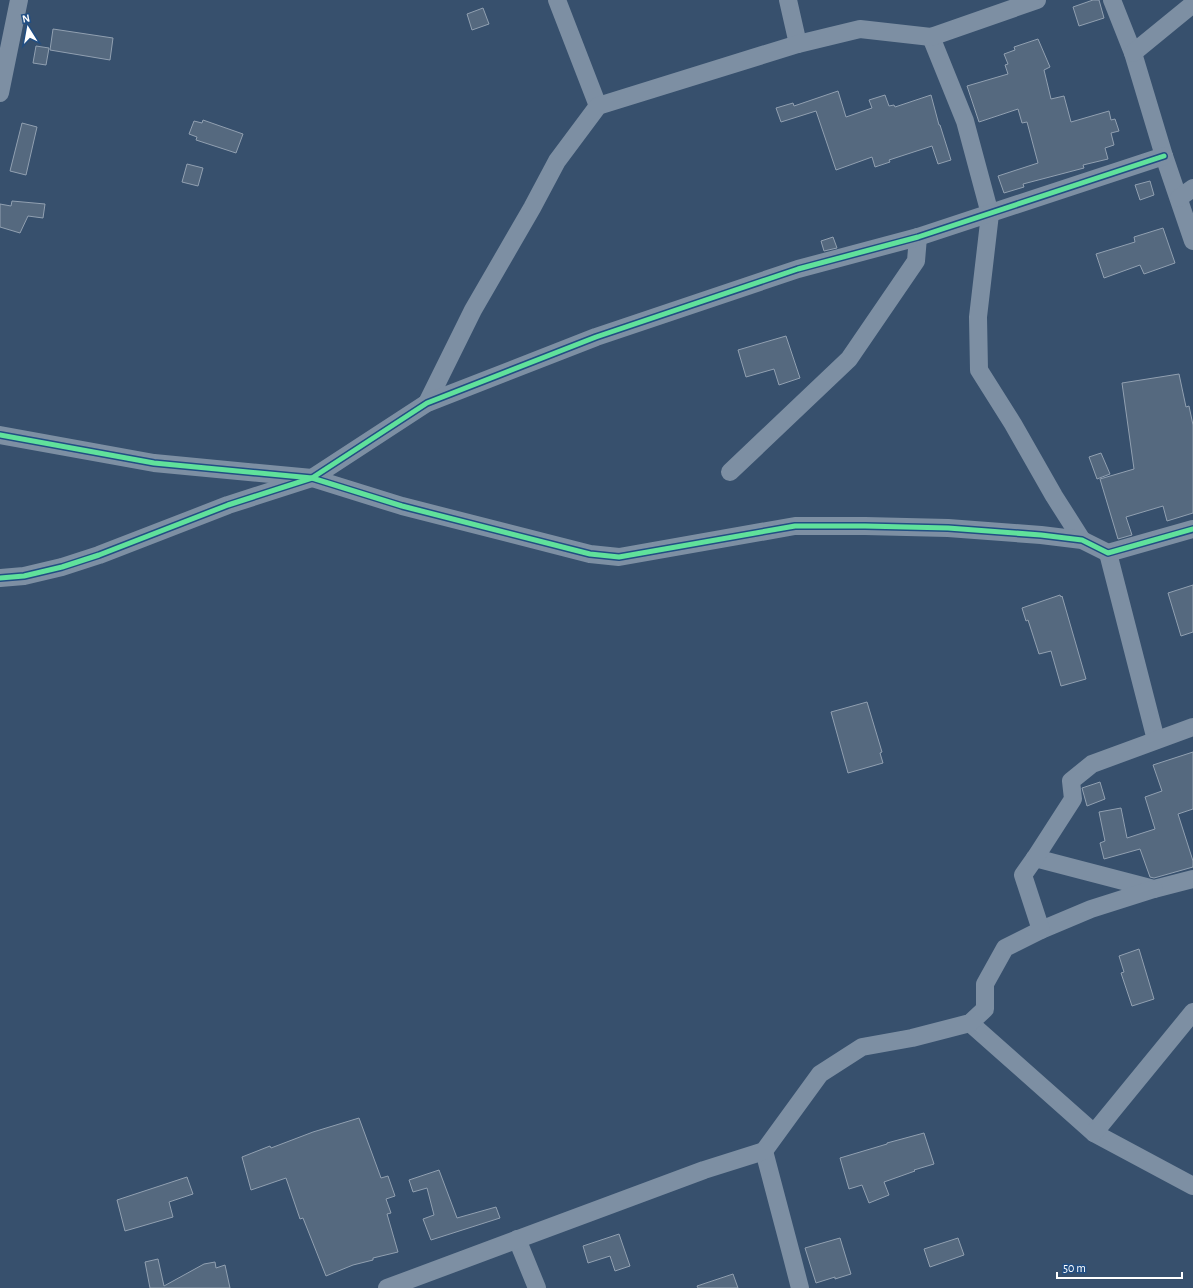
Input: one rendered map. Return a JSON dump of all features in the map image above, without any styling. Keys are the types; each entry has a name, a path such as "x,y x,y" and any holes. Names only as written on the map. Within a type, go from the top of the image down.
{"street":[{"path":"0,93 19,0"},
{"path":"557,0 598,106"},
{"path":"788,0 798,44"},
{"path":"427,403 473,310 532,208 557,161 598,106 798,44 860,29 932,37 1037,0"},
{"path":"1112,0 1133,53 1164,156 1186,193 1193,241"},
{"path":"1133,53 1193,4"},
{"path":"932,37 965,121 990,214 978,317 979,370 1082,540"},
{"path":"0,578 24,576 62,568 228,505 312,478 427,403 596,336 798,269 918,237 1164,156"},
{"path":"730,472 849,359 916,261 918,237"},
{"path":"0,435 154,464 312,478 402,506 603,556 619,557 795,526 948,528 1041,535 1082,540 1108,553 1193,529"},
{"path":"1108,553 1156,740"},
{"path":"1041,930 1023,875 1073,799 1071,781 1092,764 1193,727"},
{"path":"1035,858 1154,888"},
{"path":"386,1288 704,1170 764,1151 820,1074 862,1047 912,1038 970,1023 985,1009 985,984 1005,948 1041,930 1091,909 1154,888 1193,879"},
{"path":"1094,1132 1193,1012"},
{"path":"970,1023 1094,1132 1193,1186"},
{"path":"764,1151 800,1288"},
{"path":"517,1239 537,1288"}],"building":[{"path":"1093,0 1099,0 1104,18 1079,26 1073,7"},
{"path":"483,8 489,24 472,30 467,14"},
{"path":"53,29 113,38 110,60 50,50"},
{"path":"1038,39 1050,67 1044,70 1051,99 1064,96 1071,122 1109,111 1111,120 1115,119 1119,131 1111,133 1114,145 1105,148 1108,159 1083,165 1084,168 1023,184 1024,187 1004,193 998,176 1038,163 1027,122 1022,123 1018,109 979,122 967,86 1008,74 1005,65 1008,64 1004,54 1015,50 1014,47"},
{"path":"36,46 49,48 46,65 33,63"},
{"path":"838,91 846,117 872,108 869,100 885,95 889,106 894,105 895,107 931,95 951,160 938,164 932,146 889,160 890,162 875,167 872,157 836,170 816,111 781,122 776,108 793,103 794,106"},
{"path":"203,120 243,134 236,153 196,140 197,137 189,134 194,121 202,123"},
{"path":"22,123 37,127 26,175 10,171"},
{"path":"187,164 203,168 198,186 182,182"},
{"path":"1150,181 1154,195 1140,200 1135,185"},
{"path":"12,201 45,204 43,218 28,216 20,233 0,227 0,204 11,206"},
{"path":"1163,228 1175,263 1144,274 1140,265 1104,278 1096,254 1135,242 1134,237"},
{"path":"833,237 837,248 824,251 821,241"},
{"path":"786,336 800,378 779,385 774,369 746,377 738,350"},
{"path":"1179,374 1186,407 1189,406 1193,425 1193,513 1167,521 1163,506 1126,517 1132,535 1118,539 1100,479 1134,469 1122,383"},
{"path":"1101,453 1110,474 1097,479 1089,457"},
{"path":"1193,585 1193,632 1181,636 1168,593"},
{"path":"1060,595 1061,597 1062,596 1086,679 1061,686 1051,651 1039,654 1028,620 1026,621 1022,608"},
{"path":"867,702 882,752 880,753 883,763 848,773 831,712"},
{"path":"1193,752 1193,809 1178,814 1193,861 1193,867 1154,878 1150,877 1140,849 1104,859 1100,843 1105,841 1099,812 1121,808 1127,838 1155,829 1145,797 1162,791 1153,765"},
{"path":"1100,782 1105,799 1087,806 1082,788"},
{"path":"1139,949 1154,999 1132,1006 1121,973 1124,972 1119,956"},
{"path":"359,1118 381,1178 388,1176 395,1196 386,1199 391,1213 387,1214 398,1252 373,1258 373,1260 353,1265 326,1276 303,1218 300,1219 286,1178 251,1190 242,1157 270,1146 271,1148 313,1132"},
{"path":"924,1133 934,1164 884,1182 889,1195 869,1203 862,1185 849,1189 840,1158"},
{"path":"439,1170 457,1218 496,1207 500,1218 431,1240 423,1219 434,1215 427,1188 413,1192 409,1180"},
{"path":"187,1177 193,1194 169,1202 173,1217 125,1231 117,1200"},
{"path":"619,1234 630,1266 615,1271 610,1256 588,1263 583,1246"},
{"path":"840,1238 851,1274 816,1283 805,1248"},
{"path":"958,1238 964,1255 930,1267 924,1249"},
{"path":"158,1259 164,1286 204,1264 215,1262 216,1268 225,1265 230,1288 150,1288 145,1262"},
{"path":"733,1274 738,1288 698,1288 697,1286"}],"cycle path":[{"path":"0,578 24,576 62,567 99,555 228,505 312,478 427,403 596,337 798,269 918,237 1164,156"},
{"path":"0,435 154,463 312,478 402,506 590,554 619,557 795,526 948,528 1041,535 1082,540 1108,553 1193,529"}]}
